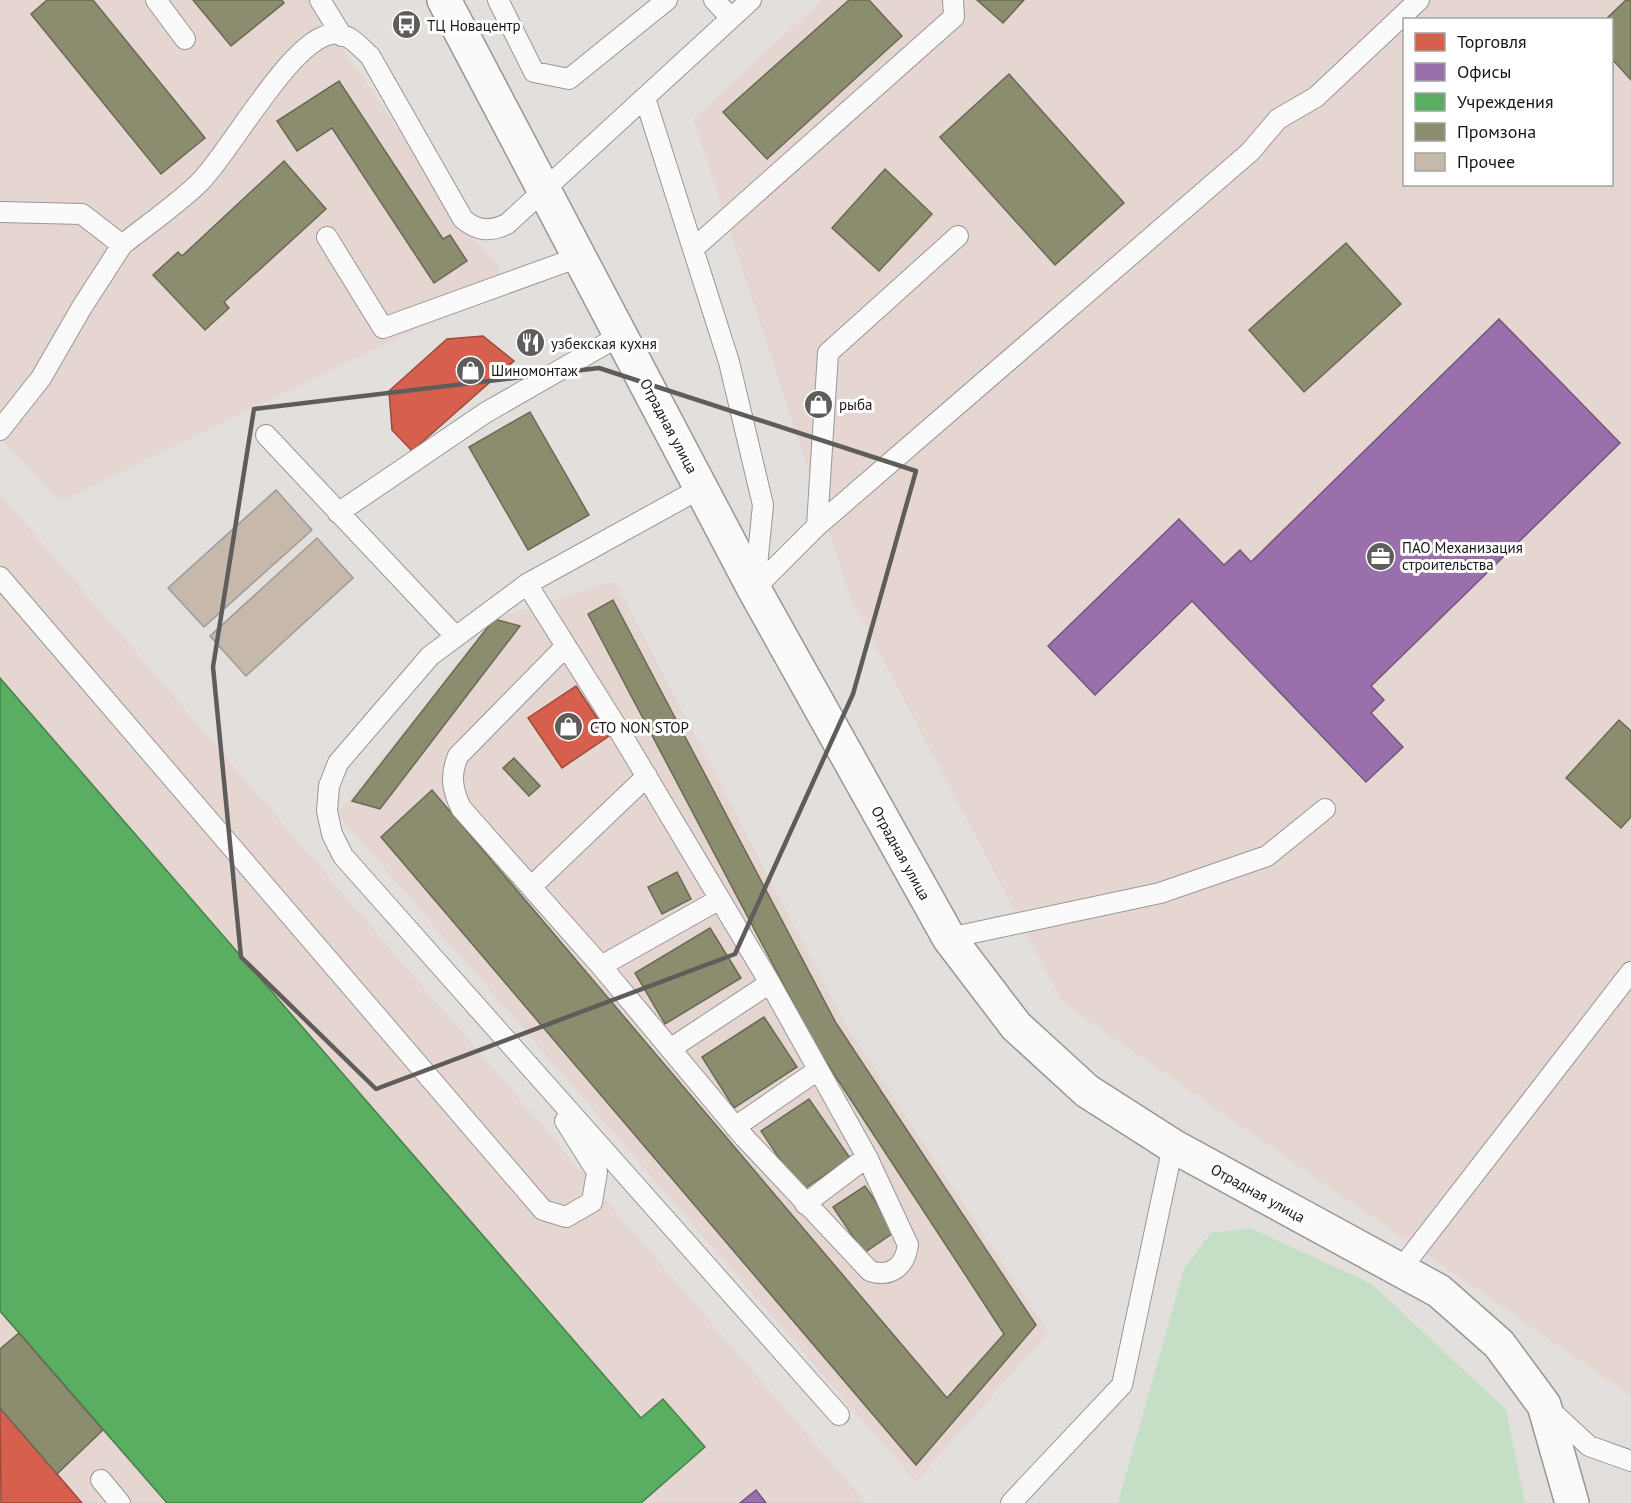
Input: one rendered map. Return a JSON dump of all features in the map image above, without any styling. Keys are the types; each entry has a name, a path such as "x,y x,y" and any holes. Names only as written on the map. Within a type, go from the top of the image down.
{"main road":[{"name":"Отрадная улица","path":"444,0 754,589 949,938 1016,1026 1087,1091 1173,1146 1439,1291 1499,1344 1544,1405 1572,1503"}],"lane":[{"path":"156,0 185,39"},
{"path":"320,0 342,36"},
{"path":"498,0 534,72 569,79 667,0"},
{"path":"714,0 731,18"},
{"path":"0,430 41,378 122,245 201,181 291,61 319,38 334,33 352,39 370,56 458,211 470,225 488,230 498,229 507,224 751,0"},
{"path":"693,249 954,17 953,0"},
{"path":"754,589 817,526 1250,152 1278,119 1316,97 1419,0"},
{"path":"645,98 729,362 763,505 754,589"},
{"path":"0,212 82,214 122,245"},
{"path":"817,526 828,353 958,236"},
{"path":"327,237 383,328 579,257"},
{"path":"338,513 485,413 621,335"},
{"path":"266,435 456,637"},
{"path":"701,488 527,584 430,656 338,764 329,786 327,810 332,834 343,856 839,1415"},
{"path":"0,577 543,1210 566,1217 592,1202 597,1172 536,1074"},
{"path":"527,584 566,646 647,776 770,983 867,1157 908,1245 904,1260 899,1267 885,1274 870,1271 805,1204 735,1127 532,886 461,808 452,782 453,768 458,756 566,646"},
{"path":"532,886 647,776"},
{"path":"949,938 1171,889 1267,856 1325,809"},
{"path":"601,966 720,899"},
{"path":"1400,1270 1631,972"},
{"path":"670,1049 770,983"},
{"path":"735,1127 818,1070"},
{"path":"1011,1503 1122,1385 1173,1146"},
{"path":"805,1204 867,1157"},
{"path":"1544,1405 1590,1446 1631,1461"},
{"path":"101,1480 120,1503"}],"highlighted area":[{"path":"599,368 916,471 853,694 735,954 376,1089 241,957 213,667 254,409"}],"shaded area":[{"path":"0,0 310,0 472,238 494,258 508,284 60,502 0,438"},
{"path":"822,0 1631,0 1631,1396 1063,1003 850,597 693,119"},
{"path":"0,494 866,1503 0,1503"},
{"path":"615,581 844,1022 1048,1332 916,1482 337,814 494,619"}],"green space":[{"path":"1250,1228 1372,1284 1506,1410 1525,1503 1118,1503 1184,1269 1211,1233"}],"building: Торговля":[{"path":"483,336 514,361 412,451 392,430 389,391 447,339"},
{"name":"СТО NON STOP","path":"576,686 609,736 562,768 528,718"},
{"path":"0,1408 57,1474 82,1503 1,1503"}],"building: Офисы":[{"name":"ПАО Механизация строительства","path":"1499,319 1620,443 1371,686 1384,700 1371,713 1403,747 1366,782 1192,601 1095,695 1048,646 1179,519 1224,565 1240,550 1251,562"},
{"path":"756,1490 766,1503 740,1503"}],"building: Учреждения":[{"path":"0,678 641,1418 663,1399 705,1447 641,1503 167,1503 0,1311"}],"building: Промзона":[{"path":"47,0 93,0 205,138 161,174 31,14"},
{"path":"193,0 282,0 284,3 231,46"},
{"path":"849,0 869,0 902,36 767,159 723,112"},
{"path":"977,0 1024,0 1003,23"},
{"path":"1626,0 1631,0 1631,80 1613,60 1613,18 1607,18"},
{"path":"1009,74 1124,203 1055,265 940,137"},
{"path":"339,81 443,239 450,235 467,261 434,283 332,128 297,151 277,121"},
{"path":"284,161 326,209 224,302 229,308 205,330 153,275 178,252 182,256"},
{"path":"885,169 932,214 879,271 832,228"},
{"path":"1346,243 1401,304 1304,392 1249,330"},
{"path":"530,412 589,515 528,550 469,447"},
{"path":"613,600 836,1023 1036,1325 916,1465 381,837 432,790 947,1398 1004,1334 817,1048 588,614"},
{"path":"494,619 520,626 380,809 352,801"},
{"path":"1619,720 1631,731 1631,817 1621,828 1566,778"},
{"path":"514,758 540,786 529,796 503,768"},
{"path":"677,872 691,899 662,914 648,887"},
{"path":"710,928 741,978 665,1024 635,973"},
{"path":"764,1017 797,1067 734,1108 702,1057"},
{"path":"809,1099 850,1158 801,1191 761,1131"},
{"path":"865,1186 896,1231 864,1253 833,1207"},
{"path":"19,1333 103,1430 57,1474 0,1408 0,1349"}],"building: Прочее":[{"path":"276,490 312,530 204,627 168,588"},
{"path":"317,538 353,578 246,676 210,636"}],"place":[{"name":"ТЦ Новацентр","path":"406,25"},
{"name":"узбекская кухня","path":"530,343"},
{"name":"Шиномонтаж","path":"470,370"},
{"name":"рыба","path":"818,404"},
{"name":"ПАО Механизация строительства","path":"1381,556"},
{"name":"СТО NON STOP","path":"569,727"}]}
